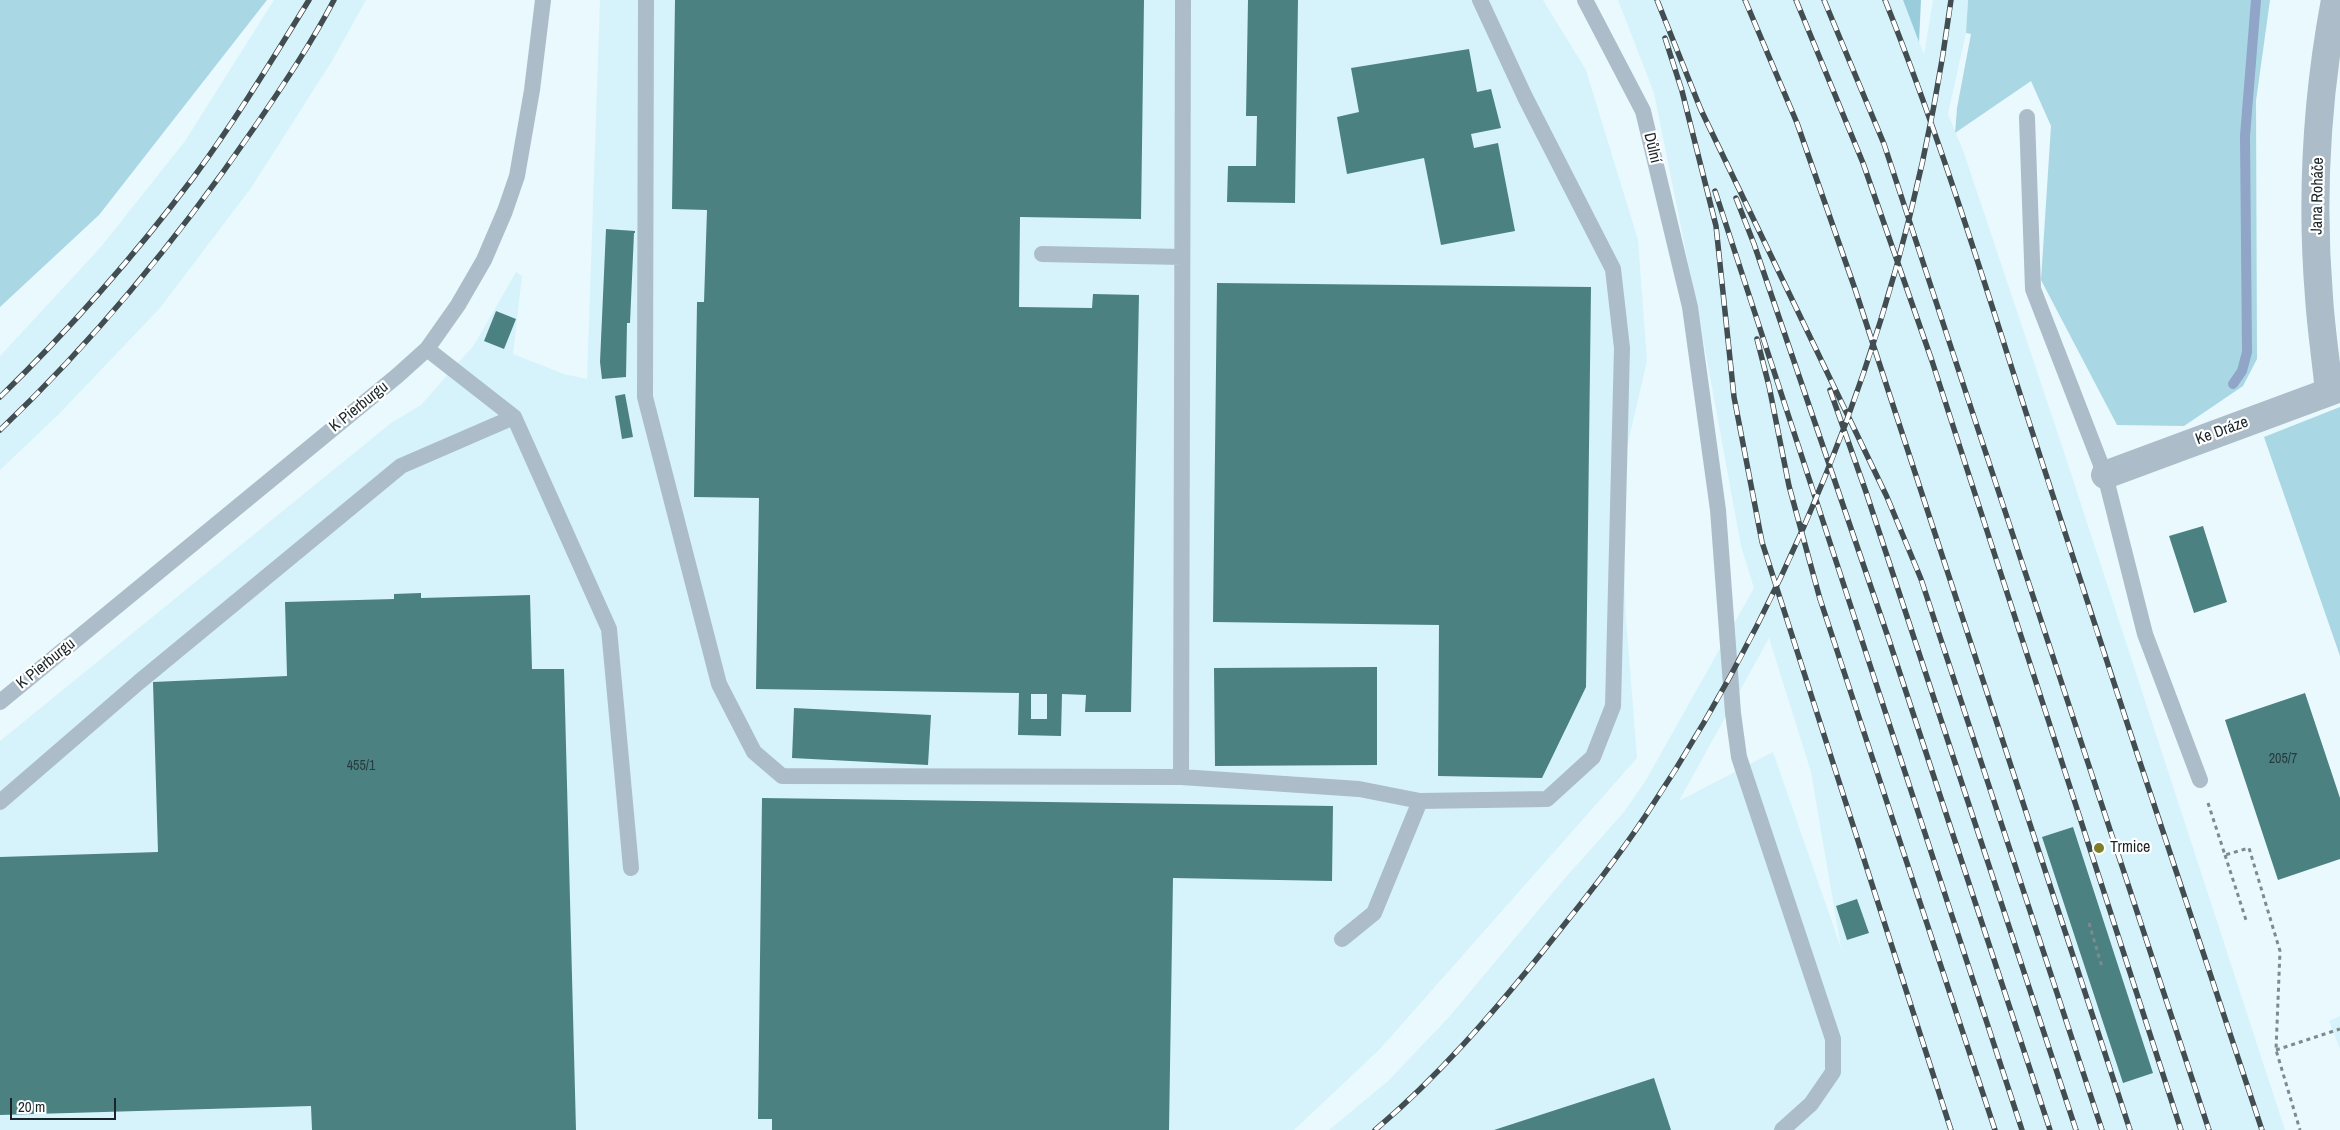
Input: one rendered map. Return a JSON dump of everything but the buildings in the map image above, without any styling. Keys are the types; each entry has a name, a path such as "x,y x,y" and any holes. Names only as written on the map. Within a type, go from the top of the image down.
{"street":[{"name":"Jana Roháče","path":"2335,0 2319,129 2316,211 2319,297 2335,390"},
{"name":"Ke Dráze","path":"2105,475 2335,390"}],"lane":[{"name":"K Pierburgu","path":"0,702 397,376 427,349 458,305 484,260 517,176 532,90 543,0"},
{"path":"646,0 645,397 719,684 754,752 782,776 1181,777 1359,789 1420,801 1547,799 1593,757 1613,706 1622,348 1613,269 1525,97 1480,0"},
{"path":"1181,777 1184,0"},
{"name":"Důlní","path":"1585,0 1643,111 1690,307 1718,510 1733,713 1739,757 1833,1040 1833,1072 1811,1104 1782,1130"},
{"path":"2027,117 2033,289 2105,475 2144,634 2200,780"},
{"path":"1042,254 1182,257"},
{"path":"427,349 514,418 609,629 632,868"},
{"path":"0,802 139,682 401,466 514,418"},
{"path":"1342,940 1374,913 1420,801"}],"path":[{"path":"2200,780 2246,920"},
{"path":"2225,855 2249,848 2280,951 2276,1050 2300,1130"},
{"path":"2088,923 2102,967"},
{"path":"2276,1050 2340,1029"}],"shaded area":[{"path":"0,0 267,0 99,215 0,307"},
{"path":"274,0 366,0 332,61 251,188 160,308 59,414 0,470 0,356 100,248 185,141"},
{"path":"600,0 1543,0 1586,70 1638,240 1647,361 1621,473 1626,618 1637,758 1380,1049 1294,1130 0,1130 0,741 391,423 421,405 474,345 516,272 522,276 513,354 564,374 587,379"},
{"path":"1618,0 1903,0 1924,54 1933,0 1968,0 1966,33 1948,114 1964,153 2064,452 2285,1130 1329,1130 1388,1081 1449,1017 1566,877 1624,812 1646,780 1754,588 1741,546 1700,322 1654,93","holes":["1769,638 1811,772 1841,948 1773,752 1679,801"]},
{"path":"1903,0 1921,0 1919,42"},
{"path":"1968,0 2270,0 2256,101 2257,359 2243,386 2184,426 2117,425 2041,280 2051,126 2031,81 1955,133 1957,108 1971,34 1966,33"},
{"path":"2340,407 2340,656 2264,437"},
{"path":"2340,1016 2340,1049 2329,1021"}],"waterway":[{"path":"2233,384 2242,371 2247,352 2245,136 2256,0"}],"railway":[{"path":"0,397 77,318 171,207 224,135 309,0"},
{"path":"0,430 70,360 135,286 166,247 265,113 306,49 334,0"},
{"path":"1657,0 1701,110 1887,497 1921,579 2102,1130"},
{"path":"1745,0 1797,123 1855,289 2130,1130"},
{"path":"1796,0 1863,163 1932,361 2181,1130"},
{"path":"1824,0 1884,144 2209,1130"},
{"path":"1885,0 1928,113 1967,228 2262,1130"},
{"path":"1375,1130 1421,1089 1505,998 1609,867 1646,815 1704,722 1757,626 1804,527 1845,425 1880,321 1910,216 1933,109 1951,0"},
{"path":"1665,38 1682,91 1716,226 1734,397 1762,542 1951,1130"},
{"path":"1715,191 2022,1130"},
{"path":"1736,198 1754,244 1888,637 2050,1130"},
{"path":"1757,339 1769,386 1789,486 1820,599 1995,1130"},
{"path":"1830,390 1866,492 2076,1130"}],"place":[{"name":"Trmice","path":"2099,848"}]}
